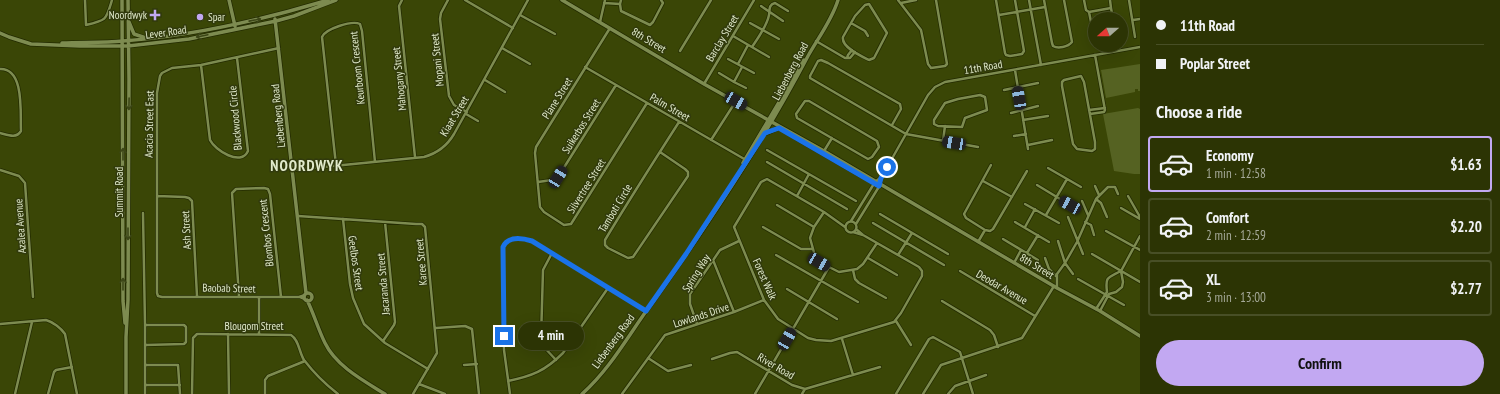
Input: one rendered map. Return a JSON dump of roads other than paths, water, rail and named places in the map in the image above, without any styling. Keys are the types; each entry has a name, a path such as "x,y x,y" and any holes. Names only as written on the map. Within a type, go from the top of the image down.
{"street":[{"path":"85,0 86,25 103,21 107,15 112,0"},
{"name":"Summit Road","path":"122,0 123,301 126,336"},
{"name":"Summit Road","path":"126,394 126,336 128,300 128,0"},
{"path":"229,0 236,29"},
{"name":"Lever Road","path":"41,45 128,41 190,33 275,16 328,0"},
{"name":"Lever Road","path":"0,33 17,40 41,45 122,47 178,40 236,29 294,16 336,0"},
{"name":"Mahogany Street","path":"402,0 399,6 415,158"},
{"name":"Mopani Street","path":"448,0 441,13 440,19 449,96 454,105 478,121"},
{"path":"465,0 513,28"},
{"name":"Kiaat Street","path":"293,170 415,158 433,154 444,147 454,134 485,80 528,0"},
{"name":"8th Street","path":"562,0 925,212 1098,310 1140,336"},
{"path":"621,0 621,11 650,25 663,3 663,1 660,0"},
{"path":"680,51 711,0"},
{"name":"Barclay Street","path":"704,84 754,0"},
{"name":"Liebenberg Road","path":"582,394 591,386 611,362 724,197 770,122 838,0"},
{"path":"898,0 921,30 929,66 931,68 946,66 948,62 936,0"},
{"path":"901,3 916,0"},
{"path":"996,0 1005,53 1008,56 1022,54 1024,51 1015,0"},
{"path":"1029,0 1041,65"},
{"path":"1044,0 1052,46 1056,48 1069,45 1072,42 1064,0"},
{"path":"1084,0 1086,10 1089,12 1111,8"},
{"path":"1110,0 1112,12"},
{"path":"1129,0 1135,37"},
{"path":"600,22 604,1 620,4"},
{"path":"752,46 762,30 769,14 768,11 774,2 788,11"},
{"path":"869,4 887,32 873,59 869,60 854,51 844,44 842,40 850,23 865,5 869,4"},
{"path":"761,6 783,21"},
{"path":"999,15 1045,7"},
{"path":"128,15 134,34 151,38"},
{"path":"520,15 556,34"},
{"name":"Liebenberg Road","path":"275,16 280,48 307,297"},
{"path":"1133,20 1140,19"},
{"name":"Keurboom Crescent","path":"336,165 322,37 326,31 354,22 360,24 362,31 375,162"},
{"path":"750,23 779,39"},
{"path":"850,23 865,31 868,36"},
{"name":"Plane Street","path":"538,182 535,153 536,147 610,28"},
{"path":"733,36 769,57"},
{"path":"816,41 847,58 854,51"},
{"name":"Liebenberg Road","path":"746,160 765,133 770,122 777,114 816,41"},
{"path":"738,64 748,45"},
{"name":"11th Road","path":"880,185 881,178 928,95 937,85 1140,47"},
{"name":"Acacia Street East","path":"159,297 157,290 157,93 160,76 162,73 172,68 201,65 280,48"},
{"path":"502,48 530,64"},
{"path":"1090,114 1104,112 1105,108 1095,55"},
{"name":"Blackwood Circle","path":"201,65 211,142 229,156 241,157 246,155 248,151 237,58"},
{"path":"728,59 754,73"},
{"path":"892,125 901,109 900,104 828,63 821,60 818,61 810,78 906,134 978,147"},
{"name":"Palm Street","path":"585,67 746,160"},
{"path":"734,82 742,67"},
{"path":"0,69 12,73 18,81 21,131 14,136 0,133"},
{"path":"1014,70 1028,149"},
{"path":"719,73 746,88"},
{"path":"1082,77 1090,114 1095,149 1092,151 1077,149 1073,144 1062,86 1063,81 1082,77"},
{"path":"485,80 505,92"},
{"path":"1004,90 1038,83"},
{"name":"Suikerbos Street","path":"538,182 552,180 558,177 616,85"},
{"path":"980,95 985,97 987,108 986,112 965,118 961,128 945,126 938,126 934,123 934,120 945,103 980,95"},
{"path":"804,101 809,101 852,126 877,142 879,146 872,157 868,159 832,138 796,116 804,101"},
{"path":"711,140 736,102"},
{"name":"Silvertree Street","path":"538,182 539,202 542,210 564,225 571,224 647,103"},
{"path":"1011,112 1038,106"},
{"path":"1089,110 1105,108"},
{"path":"765,133 779,127 776,119 777,114"},
{"path":"1023,120 1048,116"},
{"name":"Tamboti Circle","path":"661,153 685,168 688,172 688,176 633,257 628,258 608,248 605,242 625,207 661,153 679,122"},
{"path":"943,141 945,126"},
{"path":"1014,136 1026,134"},
{"path":"823,152 832,138"},
{"path":"1028,145 1052,140"},
{"path":"767,150 856,201"},
{"path":"767,162 846,209"},
{"path":"991,165 964,214 966,218 985,230 990,230 993,228 1027,171"},
{"path":"1048,168 1081,188"},
{"name":"Azalea Avenue","path":"0,170 19,176 25,184 33,297"},
{"path":"797,196 809,174"},
{"name":"11th Road","path":"874,182 881,178"},
{"path":"1046,215 1067,179"},
{"name":"Forest Walk","path":"846,223 836,219 770,180 763,180 735,225 734,230 764,300 775,316 808,338 828,342 842,339 896,321"},
{"path":"983,181 1012,197"},
{"path":"864,235 848,231 845,227 846,223 851,221 874,182"},
{"path":"853,232 860,217 880,185"},
{"path":"1037,185 1070,205"},
{"path":"1095,186 1099,195"},
{"path":"923,394 941,365 1022,338 1035,316 1056,287 1056,276 1066,263 1077,242 1096,199 1108,187 1112,186 1115,187 1118,194"},
{"name":"Blombos Crescent","path":"240,296 232,193 236,189 264,188 268,189 270,194 281,297"},
{"name":"Ash Street","path":"157,196 187,197 192,201 197,296"},
{"path":"1128,196 1140,218"},
{"path":"1096,199 1101,203 1107,217"},
{"path":"863,201 868,204"},
{"path":"1082,201 1088,216"},
{"path":"1025,204 1059,223"},
{"path":"777,205 814,228"},
{"path":"1121,208 1140,218"},
{"path":"1025,227 1035,209"},
{"path":"824,212 814,228 810,238 812,249 817,260 828,267 839,272 861,267 877,243"},
{"path":"142,213 145,394"},
{"path":"855,214 860,217"},
{"path":"880,214 948,254"},
{"name":"Karee Street","path":"298,216 422,224 425,226 436,328 437,353 413,394"},
{"path":"1068,217 1083,254"},
{"name":"Geelbos Street","path":"343,219 349,280 353,298 365,325 383,341 428,369"},
{"name":"Forest Walk","path":"836,219 845,227"},
{"path":"851,221 856,224"},
{"name":"Jacaranda Street","path":"383,341 395,322 385,222"},
{"path":"1015,222 1049,242"},
{"path":"1085,222 1091,225 1094,235"},
{"path":"872,223 907,242 944,265"},
{"path":"763,227 801,249 812,249"},
{"path":"856,228 864,235 919,267 923,273 896,321 911,345"},
{"path":"978,242 985,230"},
{"path":"1106,231 1140,250"},
{"path":"898,255 912,233"},
{"path":"1027,253 1038,235"},
{"path":"1107,295 1105,283 1108,278 1121,271 1140,236"},
{"path":"510,394 504,350 503,247 511,239 532,241 646,311"},
{"path":"1003,239 1038,260"},
{"name":"Spring Way","path":"697,324 690,304 690,294 720,250 739,241"},
{"path":"1058,241 1066,263 1073,274"},
{"path":"1014,263 1021,250"},
{"path":"552,253 543,270 542,339 543,346 556,360"},
{"path":"1092,254 1140,282"},
{"path":"776,255 858,302"},
{"path":"867,258 897,275"},
{"path":"1045,258 1049,269 1056,276"},
{"path":"713,260 734,312"},
{"path":"755,394 828,267"},
{"path":"853,270 855,279 859,283 886,298"},
{"name":"Deodar Avenue","path":"960,271 1035,316"},
{"path":"1098,310 1107,295 1119,290 1122,286 1123,282 1121,271"},
{"path":"1078,279 1124,305"},
{"path":"508,380 531,375 556,360 563,353 608,288"},
{"path":"787,289 837,319"},
{"name":"Baobab Street","path":"159,297 307,297"},
{"path":"259,297 259,334"},
{"path":"307,297 325,343 334,357 357,376 386,394"},
{"name":"Lowlands Drive","path":"623,393 665,335 734,312 764,300"},
{"path":"942,301 990,330 994,335 998,347"},
{"path":"0,324 48,320 63,332 77,394"},
{"path":"15,394 32,322"},
{"path":"145,324 184,325 186,327 186,342 184,344 145,344"},
{"path":"436,328 465,326 471,328 473,331 479,394"},
{"name":"Blougom Street","path":"192,394 192,342 194,337 198,334 288,334 293,336 305,361 318,377 338,394"},
{"path":"228,334 229,394"},
{"path":"896,394 932,337 936,337 960,352 973,394"},
{"path":"842,339 853,374"},
{"name":"River Road","path":"712,359 737,352 792,385 804,389 880,367"},
{"path":"648,358 668,371 691,365"},
{"path":"265,394 265,380 268,376 305,361"},
{"path":"464,366 477,364"},
{"path":"145,365 178,365 180,394"},
{"path":"48,394 54,372 56,370 72,367"},
{"path":"948,394 953,387 986,375"},
{"path":"420,384 445,394"},
{"path":"145,385 180,385"},
{"path":"802,394 804,389"},
{"path":"623,393 628,394"}],"place":[{"name":"Noordwyk","path":"155,15"},
{"name":"Spar","path":"200,17"}],"district":[{"name":"NOORDWYK","path":"307,166"}]}
